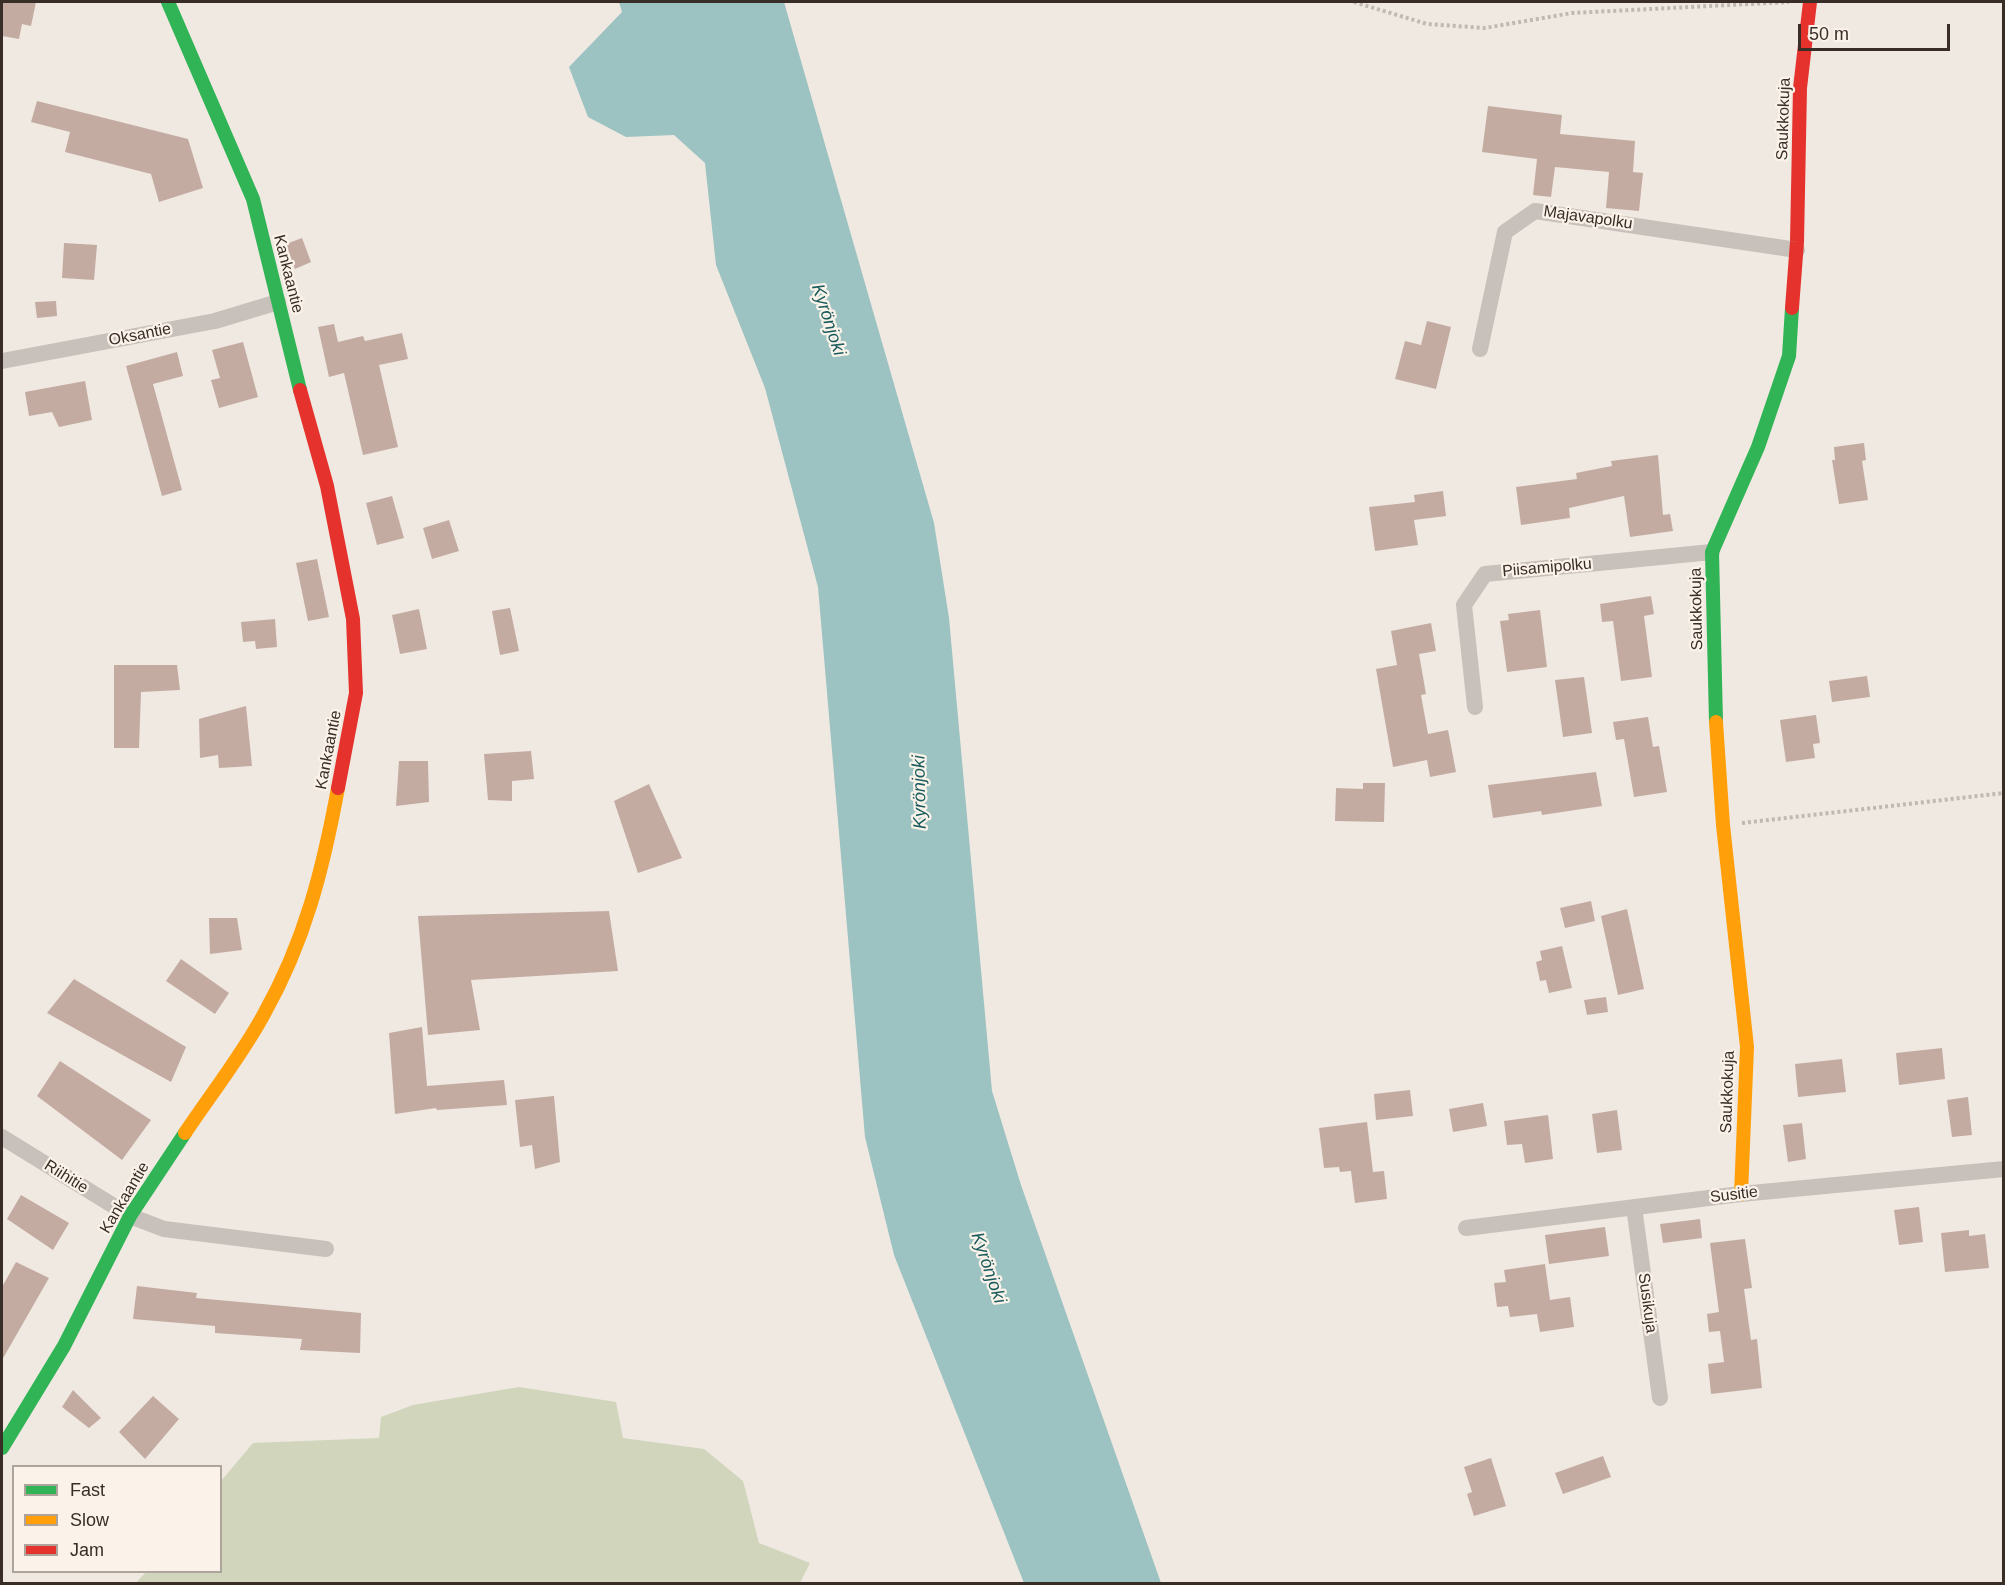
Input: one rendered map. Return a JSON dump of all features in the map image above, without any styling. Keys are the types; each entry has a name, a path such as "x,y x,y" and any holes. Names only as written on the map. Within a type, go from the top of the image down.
{"street":[{"name":"Kankaantie","path":"2,1448 64,1346 130,1216 264,1015 298,944 323,868 356,693 353,618 345,569 327,486 253,199 168,2"},
{"name":"Saukkokuja","path":"1741,1194 1747,1047 1723,825 1714,687 1712,552 1758,447 1789,356 1797,250 1800,88 1810,2"},
{"name":"Majavapolku","path":"1480,349 1505,232 1535,211 1797,250"},
{"name":"Oksantie","path":"2,361 215,321 278,302"},
{"name":"Piisamipolku","path":"1475,707 1464,605 1485,574 1712,552"},
{"name":"Riihitie","path":"2,1137 130,1216 164,1229 326,1249"},
{"name":"Susitie","path":"1466,1228 1741,1194 2004,1169"},
{"name":"Susikuja","path":"1634,1207 1660,1398"}],"path":[{"path":"1354,2 1427,24 1485,28 1572,13 1796,2"},
{"path":"1723,825 2004,793"}],"green space":[{"path":"519,1387 616,1402 623,1438 704,1449 743,1481 759,1543 810,1563 800,1583 136,1583 145,1573 222,1573 222,1480 253,1443 379,1438 381,1417 413,1405"}],"water":[{"name":"Kyrönjoki","path":"619,2 784,2 934,523 949,618 992,1091 1021,1185 1161,1583 1024,1583 894,1255 865,1137 818,587 765,388 716,265 705,163 674,135 626,137 588,117 569,67 622,12"}],"building":[{"path":"2,2 36,2 31,26 22,24 19,39 2,36"},
{"path":"37,101 188,139 203,188 159,202 151,174 65,152 70,132 31,122"},
{"path":"1488,106 1562,115 1560,134 1635,141 1633,172 1643,173 1639,211 1606,208 1609,172 1555,167 1551,197 1533,195 1537,159 1482,152"},
{"path":"302,238 311,262 295,269 286,244"},
{"path":"64,243 97,245 94,280 62,278"},
{"path":"56,301 57,316 37,318 35,302"},
{"path":"1427,321 1451,327 1436,389 1395,379 1405,341 1421,345"},
{"path":"334,324 338,342 363,336 365,341 402,333 408,359 379,365 398,447 363,455 344,373 329,377 318,327"},
{"path":"243,342 258,397 219,408 211,380 220,378 212,350"},
{"path":"177,352 183,376 153,384 182,490 162,496 126,366"},
{"path":"85,381 92,420 59,427 52,412 29,416 25,392"},
{"path":"1864,443 1866,460 1862,461 1868,500 1839,504 1832,460 1835,460 1834,447"},
{"path":"1658,455 1663,515 1670,514 1673,531 1630,537 1624,496 1569,508 1570,518 1521,525 1516,487 1577,479 1576,473 1612,466 1611,461"},
{"path":"1443,491 1446,516 1414,520 1418,545 1375,551 1369,507 1415,502 1414,495"},
{"path":"392,496 404,538 377,545 366,503"},
{"path":"449,520 459,551 432,559 423,528"},
{"path":"317,559 329,617 308,621 296,563"},
{"path":"1651,596 1654,614 1644,616 1652,677 1621,681 1613,621 1602,622 1600,604"},
{"path":"510,608 519,651 500,655 492,611"},
{"path":"419,609 427,649 400,654 392,615"},
{"path":"1540,610 1547,667 1507,672 1500,621 1509,620 1508,614"},
{"path":"275,619 277,647 256,649 255,641 243,642 241,622"},
{"path":"1431,623 1436,651 1419,654 1426,694 1421,695 1428,734 1448,730 1456,772 1430,777 1427,760 1393,767 1376,669 1397,665 1391,631"},
{"path":"114,665 177,665 180,690 141,692 139,748 114,748"},
{"path":"1867,676 1870,697 1832,702 1829,681"},
{"path":"1584,677 1592,733 1563,737 1555,680"},
{"path":"246,706 252,766 219,768 218,755 200,758 199,719"},
{"path":"1816,715 1820,743 1813,744 1815,758 1786,762 1780,720"},
{"path":"1648,717 1653,747 1659,746 1667,792 1634,797 1624,739 1616,740 1613,722"},
{"path":"531,751 534,779 512,781 512,801 488,800 484,754"},
{"path":"399,761 428,761 429,802 396,806"},
{"path":"1596,772 1602,806 1542,815 1541,811 1493,818 1488,785"},
{"path":"1363,783 1385,783 1384,822 1335,821 1336,788 1363,789"},
{"path":"649,784 682,858 638,873 614,801"},
{"path":"1591,901 1595,921 1565,928 1560,908"},
{"path":"1627,909 1644,989 1618,995 1601,916"},
{"path":"609,911 618,971 471,980 480,1030 428,1035 418,916"},
{"path":"209,918 237,918 242,950 210,954"},
{"path":"1562,946 1572,988 1549,993 1546,980 1540,981 1536,962 1542,960 1540,951"},
{"path":"181,959 229,993 215,1014 166,981"},
{"path":"74,979 186,1047 171,1082 47,1013"},
{"path":"1606,997 1608,1012 1587,1015 1584,1000"},
{"path":"422,1027 427,1086 504,1080 507,1105 437,1110 436,1108 395,1114 389,1033"},
{"path":"1942,1048 1945,1079 1899,1085 1896,1053"},
{"path":"1842,1059 1846,1092 1798,1097 1795,1064"},
{"path":"60,1061 151,1120 122,1160 37,1096"},
{"path":"1410,1090 1413,1116 1376,1120 1374,1094"},
{"path":"554,1096 560,1162 535,1169 532,1145 520,1147 515,1100"},
{"path":"1968,1097 1972,1135 1952,1137 1947,1100"},
{"path":"1483,1103 1487,1126 1453,1132 1449,1109"},
{"path":"1617,1110 1622,1150 1597,1153 1592,1114"},
{"path":"1548,1115 1553,1159 1525,1163 1522,1144 1507,1145 1504,1121"},
{"path":"1367,1122 1373,1172 1384,1171 1387,1199 1355,1203 1351,1171 1340,1172 1339,1167 1324,1168 1319,1128"},
{"path":"1802,1123 1806,1159 1788,1162 1783,1125"},
{"path":"21,1195 69,1223 53,1250 7,1219"},
{"path":"1919,1207 1923,1242 1899,1245 1894,1210"},
{"path":"1700,1219 1702,1238 1663,1243 1660,1224"},
{"path":"1605,1227 1609,1256 1549,1264 1545,1235"},
{"path":"1969,1230 1969,1236 1985,1234 1989,1268 1945,1272 1941,1233"},
{"path":"1745,1239 1752,1288 1744,1289 1751,1340 1757,1339 1762,1388 1711,1394 1708,1364 1724,1362 1720,1331 1709,1332 1707,1314 1719,1312 1710,1243"},
{"path":"16,1262 49,1278 2,1360 2,1287"},
{"path":"1545,1264 1550,1300 1570,1297 1574,1327 1540,1332 1537,1314 1510,1317 1508,1306 1497,1307 1494,1283 1506,1282 1504,1270"},
{"path":"137,1286 197,1293 196,1298 361,1313 360,1353 300,1350 302,1339 215,1333 215,1326 133,1319"},
{"path":"73,1390 101,1418 89,1428 62,1407"},
{"path":"153,1396 179,1419 145,1459 119,1432"},
{"path":"1603,1456 1611,1477 1563,1494 1555,1473"},
{"path":"1491,1458 1506,1506 1474,1516 1467,1494 1472,1492 1464,1467"}],"traffic: fast":[{"path":"168,2 253,199 300,390"},
{"path":"1716,722 1712,552 1758,447 1789,356 1792,308"},
{"path":"2,1448 64,1346 130,1216 185,1133"}],"traffic: slow":[{"path":"1716,722 1723,825 1747,1047 1741,1194"},
{"path":"185,1133 255,1029 291,959 319,876 338,788"}],"traffic: jam":[{"path":"1792,308 1797,242 1800,88 1810,2"},
{"path":"300,390 327,486 353,619 356,693 338,788"}]}
